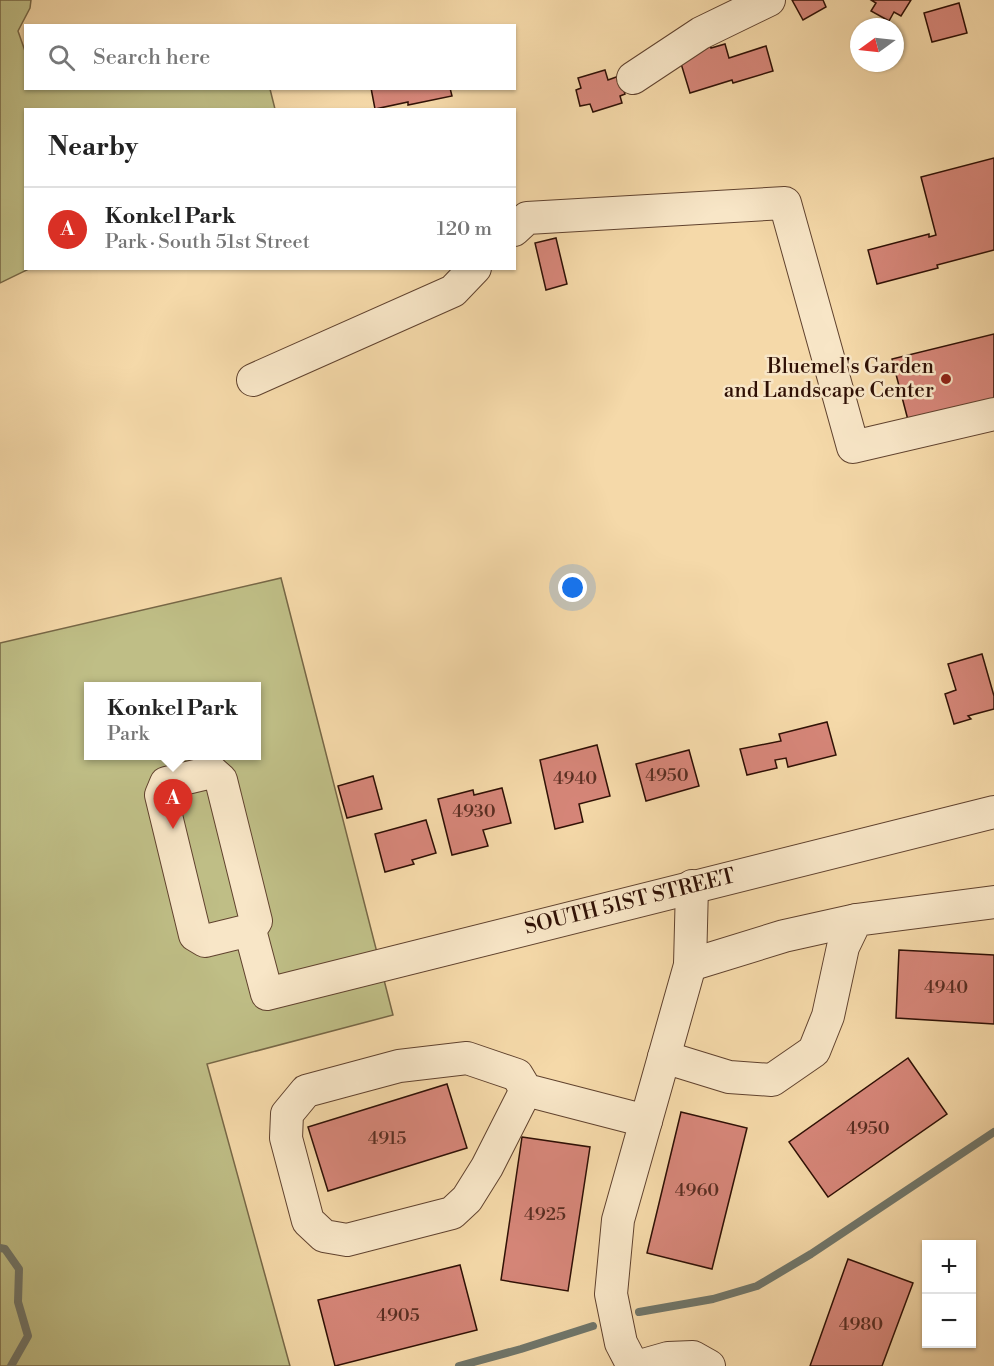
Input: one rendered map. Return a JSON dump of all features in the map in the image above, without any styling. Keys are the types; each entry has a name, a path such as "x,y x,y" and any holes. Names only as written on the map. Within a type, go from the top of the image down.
{"street":[{"path":"633,78 701,33 770,0"},
{"path":"516,228 527,218 785,203 853,447 994,414"},
{"path":"253,380 453,291 473,270"},
{"path":"212,772 221,780 256,921 250,930 205,941 195,935 161,795 166,783 212,772"},
{"name":"SOUTH 51ST STREET","path":"250,930 267,994 994,812"},
{"path":"633,1366 621,1343 611,1293 618,1220 690,965 692,886"},
{"path":"690,965 784,936 856,920 994,902"},
{"path":"664,1057 729,1077 772,1080 814,1051 828,1016 843,947 856,920"},
{"path":"525,1090 487,1167 467,1199 452,1213 347,1240 324,1236 308,1221 286,1138 287,1114 306,1090 399,1066 467,1058 517,1075 525,1090 646,1121"},
{"path":"639,1366 668,1358 693,1357 710,1366"}],"shaded area":[{"path":"0,0 31,0 30,8 18,31 24,48 24,90 270,90 275,108 24,108 24,270 27,270 0,283"},
{"path":"281,578 393,1015 207,1064 290,1366 0,1366 0,643"}],"building":[{"path":"792,0 823,0 826,7 803,20"},
{"path":"871,0 911,0 901,16 894,12 891,18 884,18 871,11 876,3"},
{"path":"959,3 967,33 932,42 924,13"},
{"path":"709,43 711,48 725,44 729,58 766,46 773,71 733,83 732,80 690,93 679,57"},
{"path":"605,70 608,80 619,76 625,94 620,96 622,103 593,112 590,104 580,106 576,90 581,88 578,78"},
{"path":"371,90 450,90 452,96 408,105 408,102 375,108"},
{"path":"994,158 994,250 877,284 868,250 929,234 929,237 936,235 921,177"},
{"path":"556,238 567,284 546,290 535,243"},
{"name":"Bluemel's Garden and Landscape Center","path":"994,334 994,399 908,420 892,359"},
{"path":"982,654 994,696 994,709 968,716 971,719 954,724 945,694 956,690 948,664"},
{"path":"827,722 836,755 788,767 786,758 775,760 777,768 747,775 740,749 781,741 779,734"},
{"path":"597,745 610,796 579,804 583,822 555,829 540,760"},
{"path":"689,750 699,786 646,801 636,764"},
{"path":"373,776 382,809 347,818 338,786"},
{"path":"502,788 511,823 483,830 488,846 452,855 438,799 473,790 474,795"},
{"path":"426,820 436,853 412,860 414,864 385,872 375,834"},
{"path":"899,950 994,955 994,1024 896,1018"},
{"path":"908,1058 947,1114 828,1197 789,1142"},
{"path":"447,1084 467,1148 328,1191 308,1127"},
{"path":"681,1112 747,1128 712,1269 647,1253"},
{"path":"522,1137 590,1147 568,1291 501,1280"},
{"path":"848,1259 913,1283 882,1366 810,1366"},
{"path":"460,1265 477,1330 335,1366 318,1300"}],"waterway":[{"path":"639,1312 713,1299 757,1286 811,1254 994,1132"},
{"path":"0,1248 5,1249 19,1269 18,1302 28,1336 11,1366"},
{"path":"459,1366 593,1326"}],"place":[{"name":"Bluemel's Garden and Landscape Center","path":"946,379"},
{"name":"Konkel Park","path":"173,829"}]}
